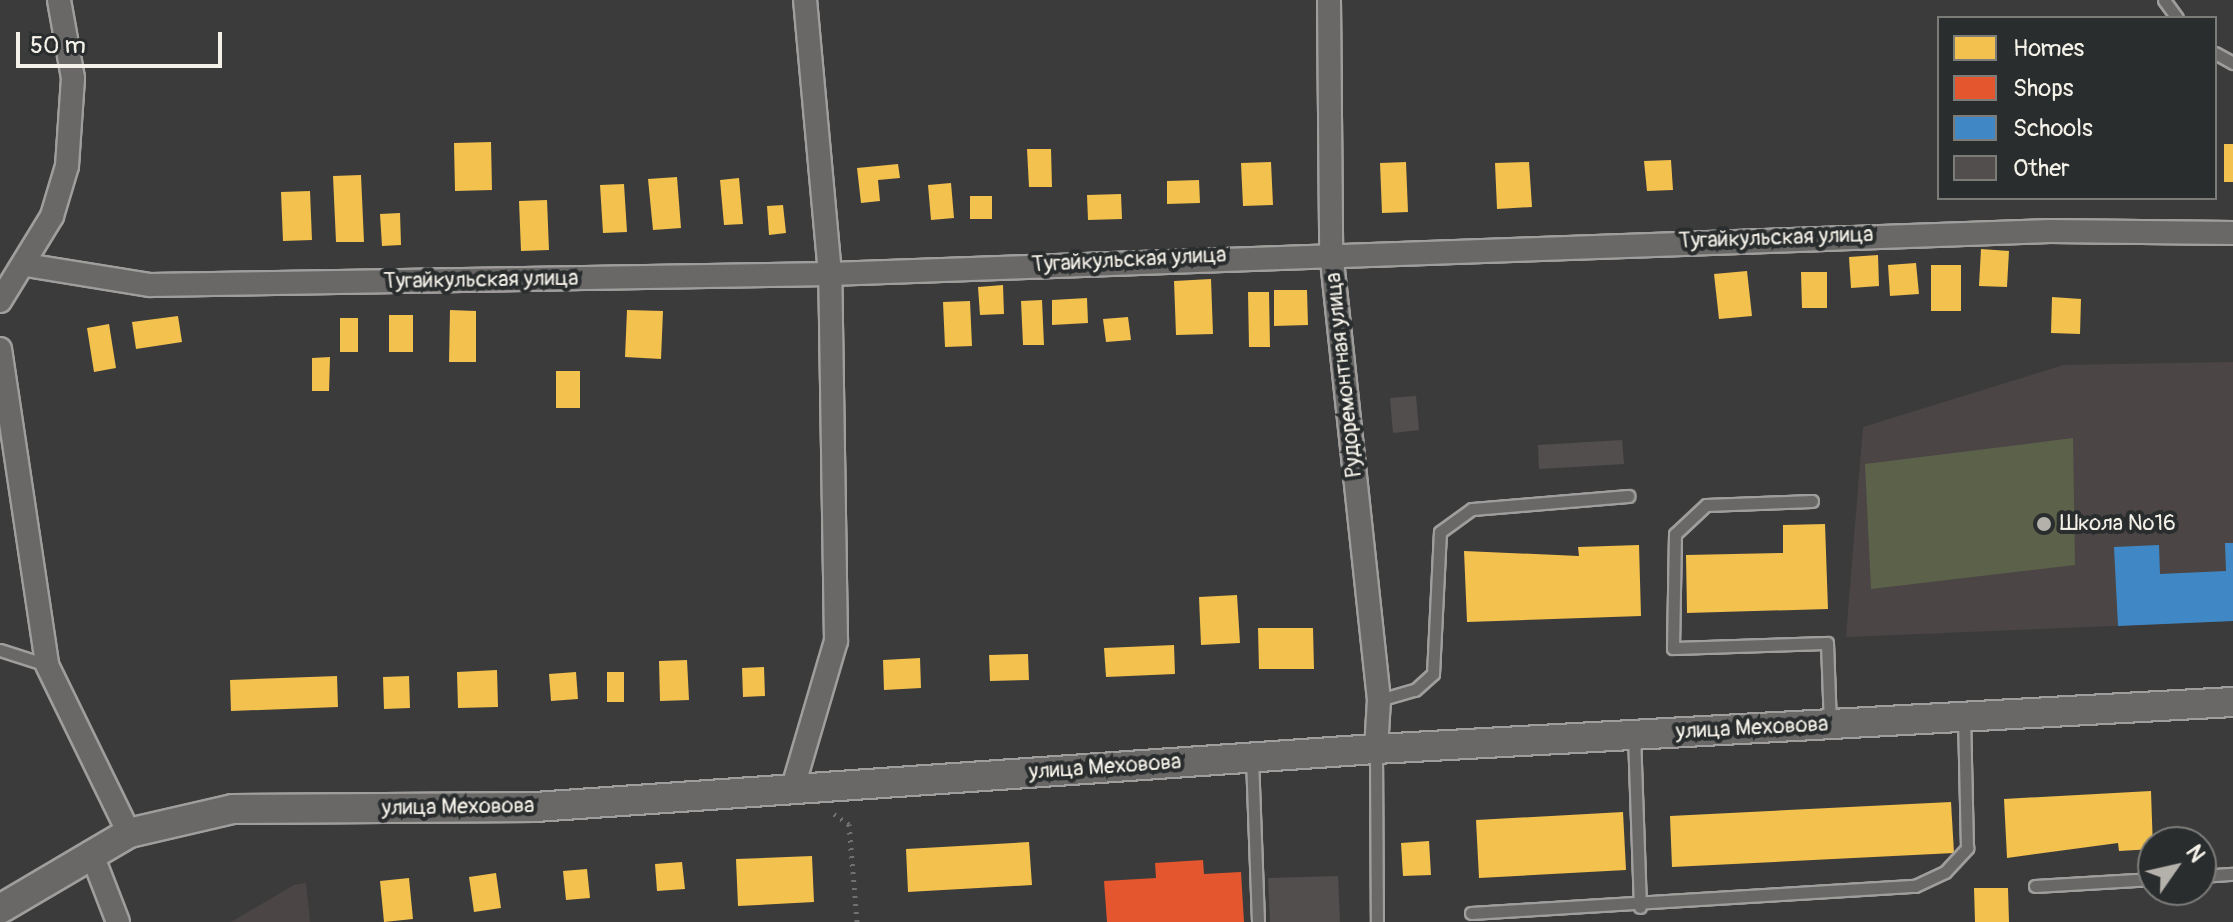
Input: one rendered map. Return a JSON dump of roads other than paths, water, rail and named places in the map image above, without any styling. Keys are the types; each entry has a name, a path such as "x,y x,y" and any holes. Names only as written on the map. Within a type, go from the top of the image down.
{"street":[{"path":"0,301 26,265 52,216 74,122 59,0"},
{"path":"793,787 836,641 830,274 805,0"},
{"name":"Рудоремонтная улица","path":"1329,0 1331,251 1379,700 1376,749"},
{"name":"Тугайкульская улица","path":"26,265 150,285 830,274 1331,251 2050,231 2233,233"},
{"path":"0,349 47,665 129,833"},
{"name":"улица Меховова","path":"0,909 91,852 129,833 233,809 535,807 793,787 1634,733 2233,702"},
{"path":"91,852 118,922"}],"lane":[{"path":"1379,700 1415,690 1433,674 1440,532 1472,509 1628,496"},
{"path":"1812,501 1706,505 1675,534 1673,648 1827,643 1830,724"},
{"path":"0,650 47,665"},
{"path":"1471,913 1640,907 1915,886 1945,872 1967,848 1964,716"},
{"path":"1634,733 1640,907"},
{"path":"1376,749 1377,922"},
{"path":"1252,757 1258,922"},
{"path":"2035,886 2137,880"}],"place":[{"name":"Школа №16","path":"2044,524"}]}
